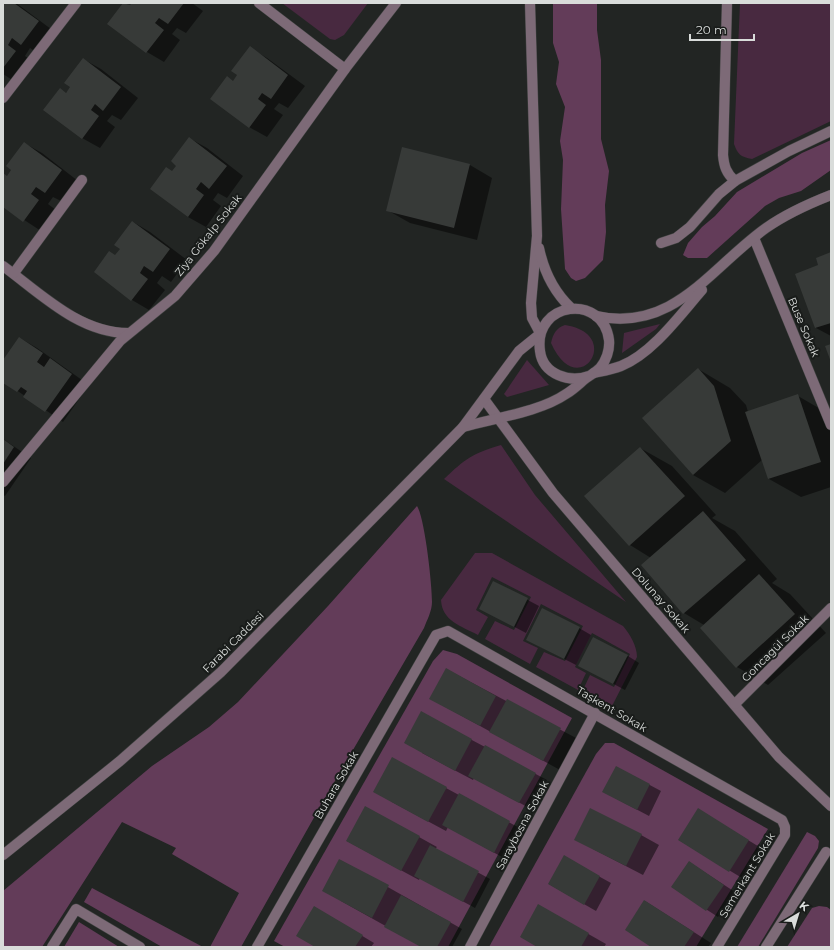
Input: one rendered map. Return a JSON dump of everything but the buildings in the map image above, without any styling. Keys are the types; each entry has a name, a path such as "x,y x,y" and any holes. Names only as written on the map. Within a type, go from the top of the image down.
{"street":[{"path":"3,98 76,3"},
{"path":"259,3 345,69"},
{"name":"Ziya Gökalp Sokak","path":"3,482 128,333 175,296 214,250 345,69 396,3"},
{"path":"530,3 537,236 531,303 532,318 540,333 540,355 546,366 555,374 565,378 576,379 622,366 642,353 664,332 726,263"},
{"path":"727,3 723,155 724,167 728,175 735,181"},
{"path":"661,243 676,238 690,227 719,194 735,181 789,151 831,131"},
{"path":"14,273 82,180"},
{"path":"540,333 547,321 553,315 571,308 580,309 595,316 617,320 631,319 658,312 692,291 754,238 782,218 831,195"},
{"path":"537,236 543,266 548,278 561,298 571,308"},
{"name":"Buse Sokak","path":"754,238 831,425"},
{"path":"3,266 63,310 84,323 101,330 115,333 128,333"},
{"path":"463,427 518,413 550,402 566,395 592,374 604,363 609,344 607,331 595,316"},
{"name":"Farabi Caddesi","path":"3,856 120,761 221,672 463,427 519,351 540,333"},
{"name":"Dolunay Sokak","path":"484,399 553,494 735,704 778,757 831,806"},
{"name":"Goncagül Sokak","path":"735,704 831,608"},
{"name":"Taşkent Sokak","path":"436,635 448,631 775,816"},
{"name":"Buhara Sokak","path":"257,947 436,635"},
{"name":"Saraybosna Sokak","path":"470,947 595,713"},
{"name":"Semerkant Sokak","path":"717,947 785,835 784,824 775,816"},
{"path":"766,947 826,852"},
{"path":"52,947 76,909 140,947"}],"shaded area":[{"path":"282,3 368,3 344,35 335,40 330,39"},
{"path":"553,3 597,3 597,30 601,60 601,139 609,171 605,205 606,232 603,260 585,278 576,281 571,278 565,269 561,209 563,160 560,141 565,107 556,84 559,62 553,43"},
{"path":"740,3 831,3 831,121 752,159 740,155 734,144"},
{"path":"831,140 831,170 801,191 779,198 765,206 707,258 688,258 683,255 688,243 737,192 802,153"},
{"path":"660,324 656,329 622,353 624,333"},
{"path":"565,325 583,331 592,340 594,351 591,360 583,366 573,367 562,360 551,343 555,332"},
{"path":"527,360 549,385 507,397 504,394"},
{"path":"501,445 535,495 626,602 444,479 458,466 476,454"},
{"path":"417,506 423,524 431,581 432,605 428,619 241,947 210,947 239,893 172,854 176,848 122,822 42,947 3,947 3,891 152,766 209,727 238,702 328,606"},
{"path":"475,553 492,553 623,626 633,640 637,657 611,708 582,692 590,675 614,687 630,654 592,633 575,667 586,673 578,690 536,667 544,652 565,661 583,626 541,604 523,641 538,648 530,664 485,639 495,621 514,630 531,597 492,577 476,610 488,617 478,635 459,626 449,618 442,607 441,600"},
{"path":"443,650 457,654 572,718 448,947 285,947 274,941 433,661"},
{"path":"605,743 614,743 768,829 696,947 489,947 596,754"},
{"path":"807,832 815,836 819,841 818,848 758,947 737,947"},
{"path":"92,888 203,947 162,947 84,902"},
{"path":"819,906 827,907 831,910 831,947 787,947 812,908"},
{"path":"79,922 119,947 64,947"}]}
